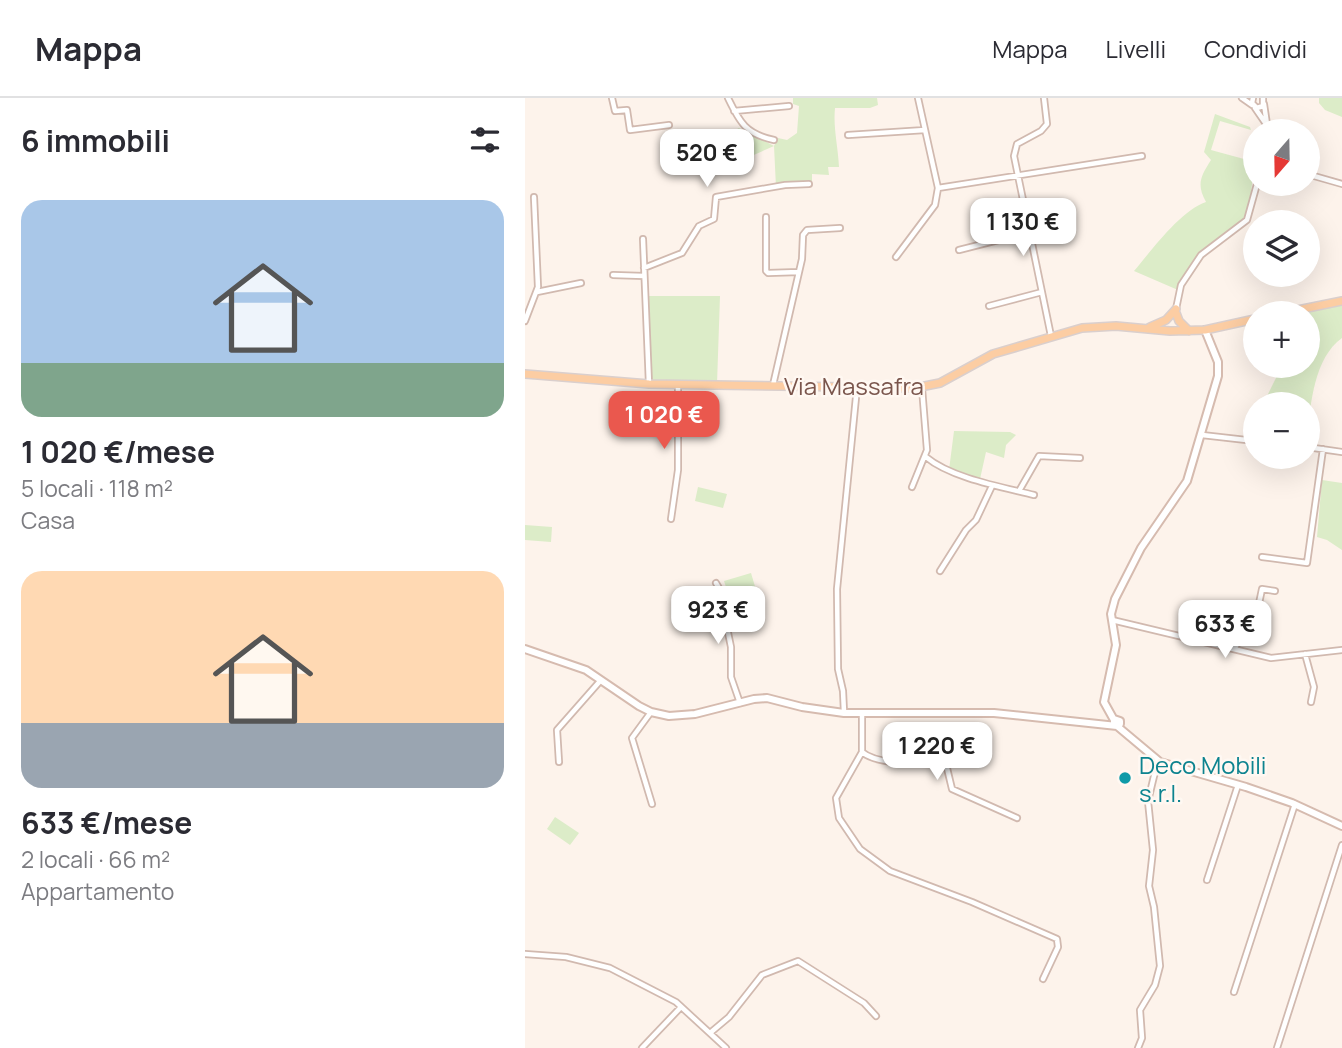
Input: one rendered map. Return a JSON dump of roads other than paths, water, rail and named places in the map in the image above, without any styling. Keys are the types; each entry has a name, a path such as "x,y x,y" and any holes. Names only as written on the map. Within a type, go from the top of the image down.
{"main road":[{"path":"1320,306 1342,302"},
{"path":"1146,328 1174,313"},
{"path":"1170,331 1167,326 1174,313"},
{"path":"1174,313 1189,331"},
{"name":"Via Massafra","path":"525,374 649,384 922,388 940,383 993,354 1082,328 1105,326 1189,331 1243,322"},
{"path":"1205,330 1218,362 1218,376 1202,435 1187,481 1128,570 1115,599 1112,620 1116,645 1104,702 1115,721 1160,762 1295,804 1342,826"},
{"path":"525,649 581,668 651,712 683,716 767,698 802,707 844,713 994,713 1101,724 1115,721"}],"street":[{"path":"612,98 615,111 627,110 630,130 669,125"},
{"path":"728,98 748,131 774,140"},
{"path":"895,257 935,205 938,188 918,98"},
{"path":"1044,98 1047,124 1041,131 1017,144 1014,156 1051,336"},
{"path":"1242,98 1259,108 1264,101"},
{"path":"1253,98 1261,119"},
{"path":"1264,101 1266,119"},
{"path":"734,111 789,106"},
{"path":"848,135 925,130"},
{"path":"938,188 1142,156"},
{"path":"1320,178 1342,184"},
{"path":"644,268 684,252 699,226 715,219 716,197 785,185 809,184"},
{"path":"1174,313 1181,285 1201,255 1247,220 1254,196"},
{"path":"525,321 536,293 538,276 534,198"},
{"path":"766,217 766,271 799,272"},
{"path":"773,385 799,272 803,234 807,230 840,228"},
{"path":"959,250 1030,232"},
{"path":"643,239 649,384"},
{"path":"613,275 644,276"},
{"path":"536,293 581,283"},
{"path":"989,306 1042,292"},
{"path":"671,519 677,474 678,384"},
{"path":"844,713 838,669 837,590 857,387"},
{"path":"912,487 927,450 922,388"},
{"path":"1202,435 1243,440"},
{"path":"1320,449 1342,452"},
{"path":"1262,557 1307,563 1323,449"},
{"path":"1019,491 1039,456 1080,458"},
{"path":"926,457 948,470 992,486 1034,495"},
{"path":"940,571 966,530 977,520 992,486"},
{"path":"716,583 733,613 732,620 726,623 731,647 731,677 740,703"},
{"path":"1234,649 1257,613 1262,589 1275,590"},
{"path":"1112,620 1271,658 1342,650"},
{"path":"1305,654 1314,687 1311,702"},
{"path":"559,762 557,730 601,679"},
{"path":"651,712 632,738 652,804"},
{"path":"862,714 862,752 836,798 839,818 860,849 890,871 972,902 1057,939 1058,947 1043,979"},
{"path":"862,752 879,760 946,764 953,789 1017,818"},
{"path":"1138,1048 1142,1038 1140,1010 1155,985 1160,966 1149,886 1153,850 1148,802 1160,762"},
{"path":"1207,880 1238,785"},
{"path":"1234,992 1295,804"},
{"path":"1276,1048 1342,845"},
{"path":"525,954 566,957 610,968 681,1007 726,1048"},
{"path":"710,1033 729,1017 762,975 798,961 864,1003 876,1016"},
{"path":"642,1048 681,1007"}],"place":[{"name":"Deco Mobili s.r.l.","path":"1125,778"}]}
